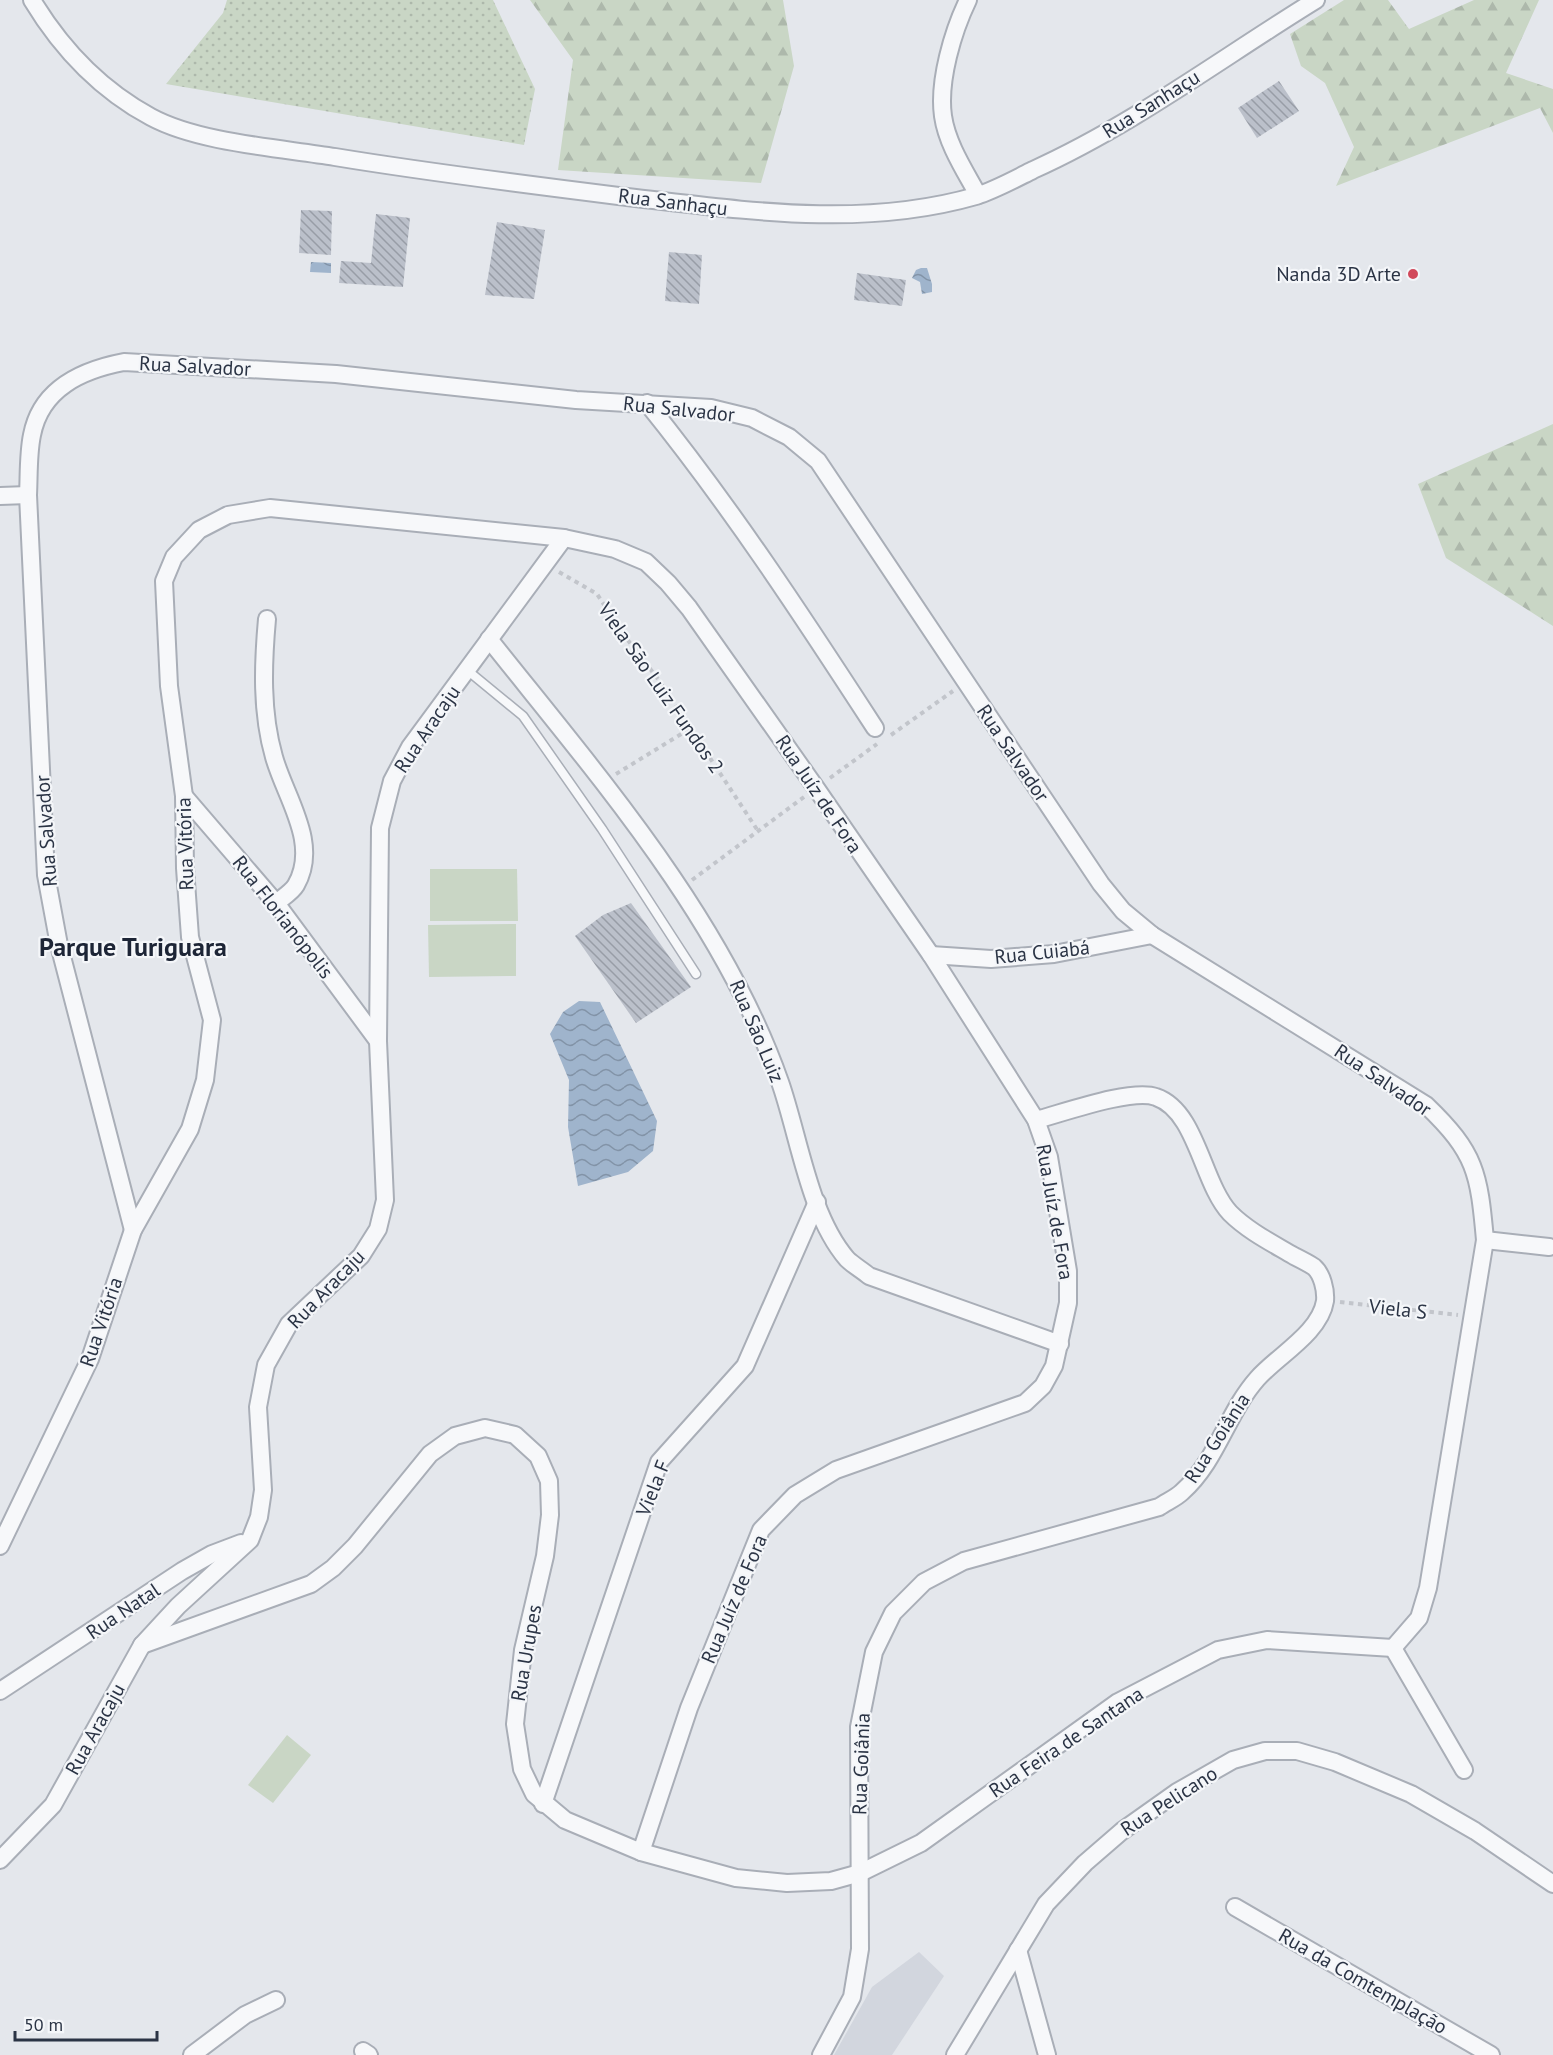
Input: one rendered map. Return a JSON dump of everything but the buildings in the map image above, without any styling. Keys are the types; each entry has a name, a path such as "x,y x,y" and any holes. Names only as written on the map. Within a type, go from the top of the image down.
{"street":[{"name":"Rua Sanhaçu","path":"32,0 50,29 100,83 152,118 197,134 444,175 734,209 819,216 896,213 978,195 1058,159 1106,133 1316,0"},
{"path":"968,0 959,18 946,63 942,115 954,150 978,195"},
{"name":"Rua Salvador","path":"133,1230 59,945 46,875 28,495 32,434 45,405 67,381 97,367 124,362 336,374 576,400 711,408 752,418 789,437 818,461 1101,884 1124,911 1152,935 1426,1105 1454,1132 1471,1159 1481,1192 1485,1240 1428,1588 1419,1618 1393,1648"},
{"path":"647,403 707,479 767,562 875,728"},
{"path":"0,496 28,495"},
{"name":"Rua Vitória","path":"0,1546 90,1359 133,1230 190,1129 205,1080 212,1020 190,937 185,868 184,796 170,686 164,581 174,557 199,530 228,515 270,508 564,538 615,549"},
{"name":"Rua Aracaju","path":"0,1860 53,1805 142,1646 178,1606 250,1540 259,1517 263,1490 258,1407 266,1365 289,1324 361,1256 378,1229 385,1200 378,1041 380,828 392,781 410,747 564,538"},
{"name":"Rua Juíz de Fora","path":"615,549 646,562 689,608 931,955 1036,1120 1048,1157 1068,1271 1068,1303 1060,1344 1043,1386 1025,1403 836,1470 795,1495 761,1530 689,1708 641,1852"},
{"path":"267,619 264,655 265,708 274,757 302,831 303,853 303,865 296,886 276,903"},
{"name":"Rua São Luiz","path":"489,639 602,782 725,957 757,1021 780,1083 817,1202 834,1239 848,1260 869,1276 1060,1344"},
{"name":"Rua Florianópolis","path":"184,796 276,903 378,1041"},
{"name":"Rua Cuiabá","path":"931,955 991,958 1054,954 1152,935"},
{"path":"1036,1120 1134,1095 1156,1097 1173,1107 1187,1127 1219,1201 1240,1224 1314,1268 1322,1280 1325,1301"},
{"name":"Viela F","path":"543,1804 659,1462 745,1366 817,1202"},
{"path":"1485,1240 1549,1247"},
{"name":"Rua Goiânia","path":"860,1873 859,1727 874,1652 892,1613 924,1582 964,1561 1159,1506 1181,1493 1204,1466 1241,1400 1258,1378 1294,1346 1317,1320 1325,1301"},
{"name":"Rua Urupes","path":"142,1646 311,1584 333,1568 355,1546 430,1454 455,1436 485,1428 515,1435 538,1456 549,1481 550,1515 546,1556 523,1650 515,1724 522,1769 534,1794 543,1804 565,1820 641,1852 736,1878 777,1882 831,1881 860,1873"},
{"name":"Rua Natal","path":"0,1690 182,1571 212,1554 250,1540"},
{"name":"Rua Feira de Santana","path":"860,1873 921,1843 1118,1702 1218,1650 1267,1640 1393,1648"},
{"path":"1393,1648 1464,1770"},
{"name":"Rua Pelicano","path":"955,2055 1046,1904 1085,1863 1122,1831 1177,1792 1233,1760 1264,1751 1297,1751 1335,1762 1411,1794 1475,1831 1553,1884"},
{"path":"821,2055 852,1998 860,1949 860,1873"},
{"name":"Rua da Comtemplação","path":"1235,1906 1491,2055"},
{"path":"1018,1950 1047,2055"},
{"path":"192,2055 245,2015 276,2000"}],"lane":[{"path":"467,670 523,716 602,829 696,975"}],"path":[{"name":"Viela São Luiz Fundos 2","path":"545,565 597,594 691,728 758,831"},
{"path":"602,782 691,728"},
{"name":"Viela S","path":"1325,1301 1471,1317"}],"shaded area":[{"path":"919,1952 944,1976 892,2055 834,2055 872,1987"}],"green space":[{"path":"227,0 493,0 535,89 524,145 166,84 223,13"},
{"path":"530,0 783,0 794,66 761,183 558,170 573,60"},
{"path":"1344,0 1388,0 1409,29 1474,0 1539,0 1506,73 1553,89 1553,133 1540,108 1336,186 1354,147 1325,83 1301,66 1290,34"},
{"path":"1553,424 1553,626 1446,558 1418,484"},
{"path":"430,869 517,869 518,921 430,921"},
{"path":"516,924 516,976 429,977 428,925"},
{"path":"287,1735 311,1755 273,1803 248,1785"}],"water":[{"path":"311,262 331,263 331,273 310,272"},
{"path":"927,268 932,292 922,294 920,282 912,278 916,270"},
{"path":"579,1001 600,1002 657,1121 653,1151 628,1172 578,1186 568,1127 569,1080 550,1034 563,1012"}],"place":[{"name":"Nanda 3D Arte","path":"1413,274"}],"district":[{"name":"Parque Turiguara","path":"133,946"}]}
